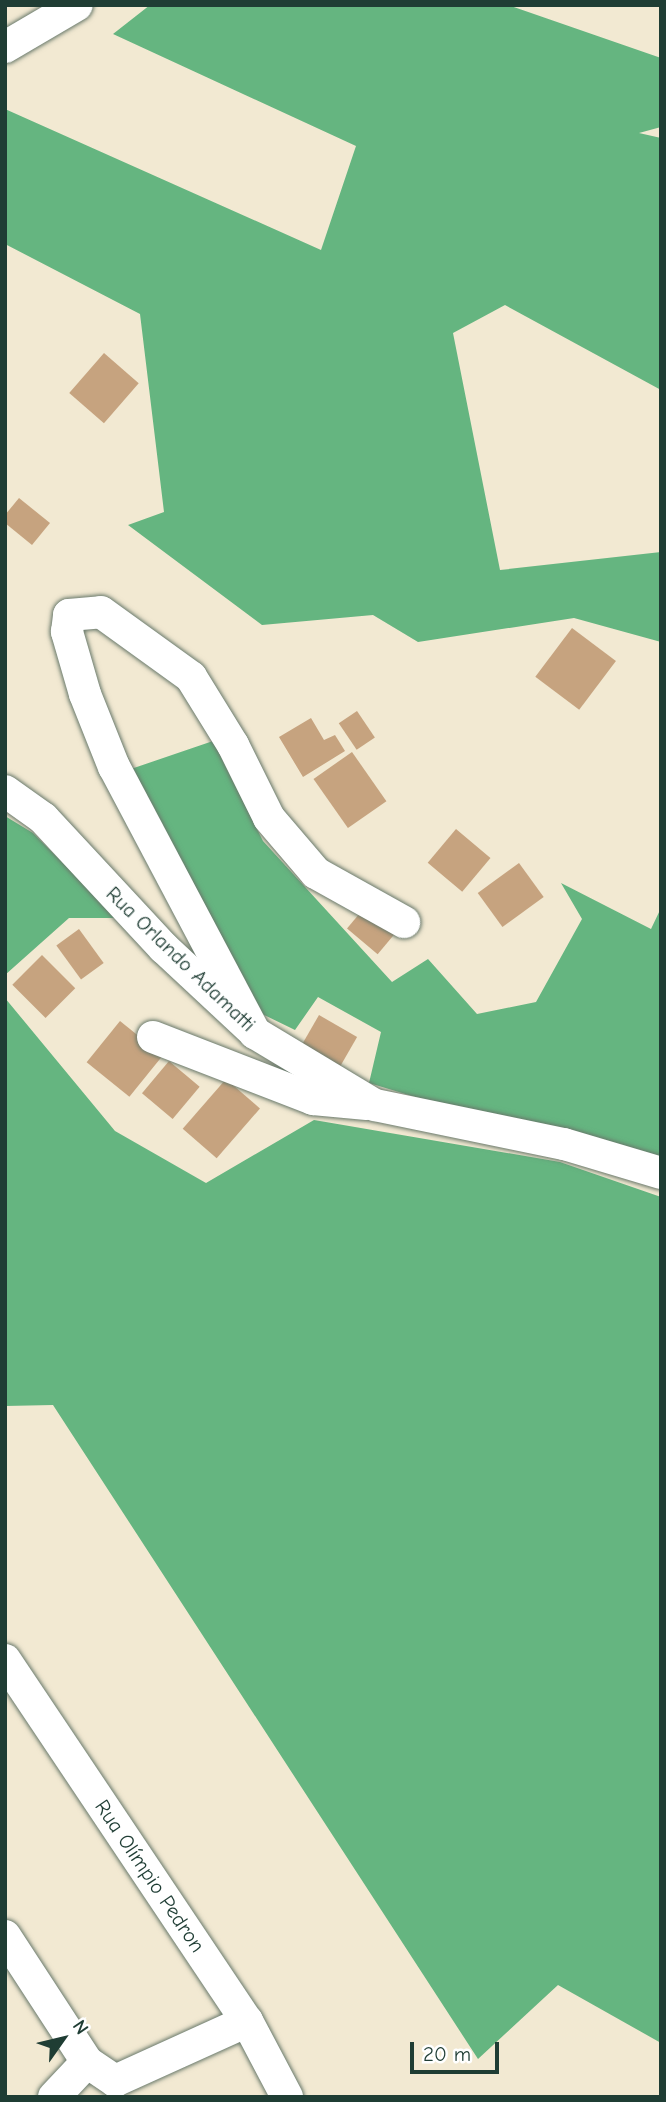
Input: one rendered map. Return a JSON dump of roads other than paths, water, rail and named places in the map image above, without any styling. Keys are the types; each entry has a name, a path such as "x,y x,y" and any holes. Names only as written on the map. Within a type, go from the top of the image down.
{"street":[{"path":"5,47 77,5"},
{"path":"255,1033 114,767 82,682 67,632 69,615 101,612 191,677 233,745 269,818 316,873 404,922"},
{"name":"Rua Orlando Adamatti","path":"5,791 43,818 164,948 255,1033 375,1105 564,1144 661,1173"},
{"path":"153,1037 313,1099 375,1105"},
{"name":"Rua Olímpio Pedron","path":"5,1660 247,2021 287,2097"},
{"path":"5,1936 87,2062 115,2081 247,2021"},
{"path":"54,2097 87,2062"}]}
